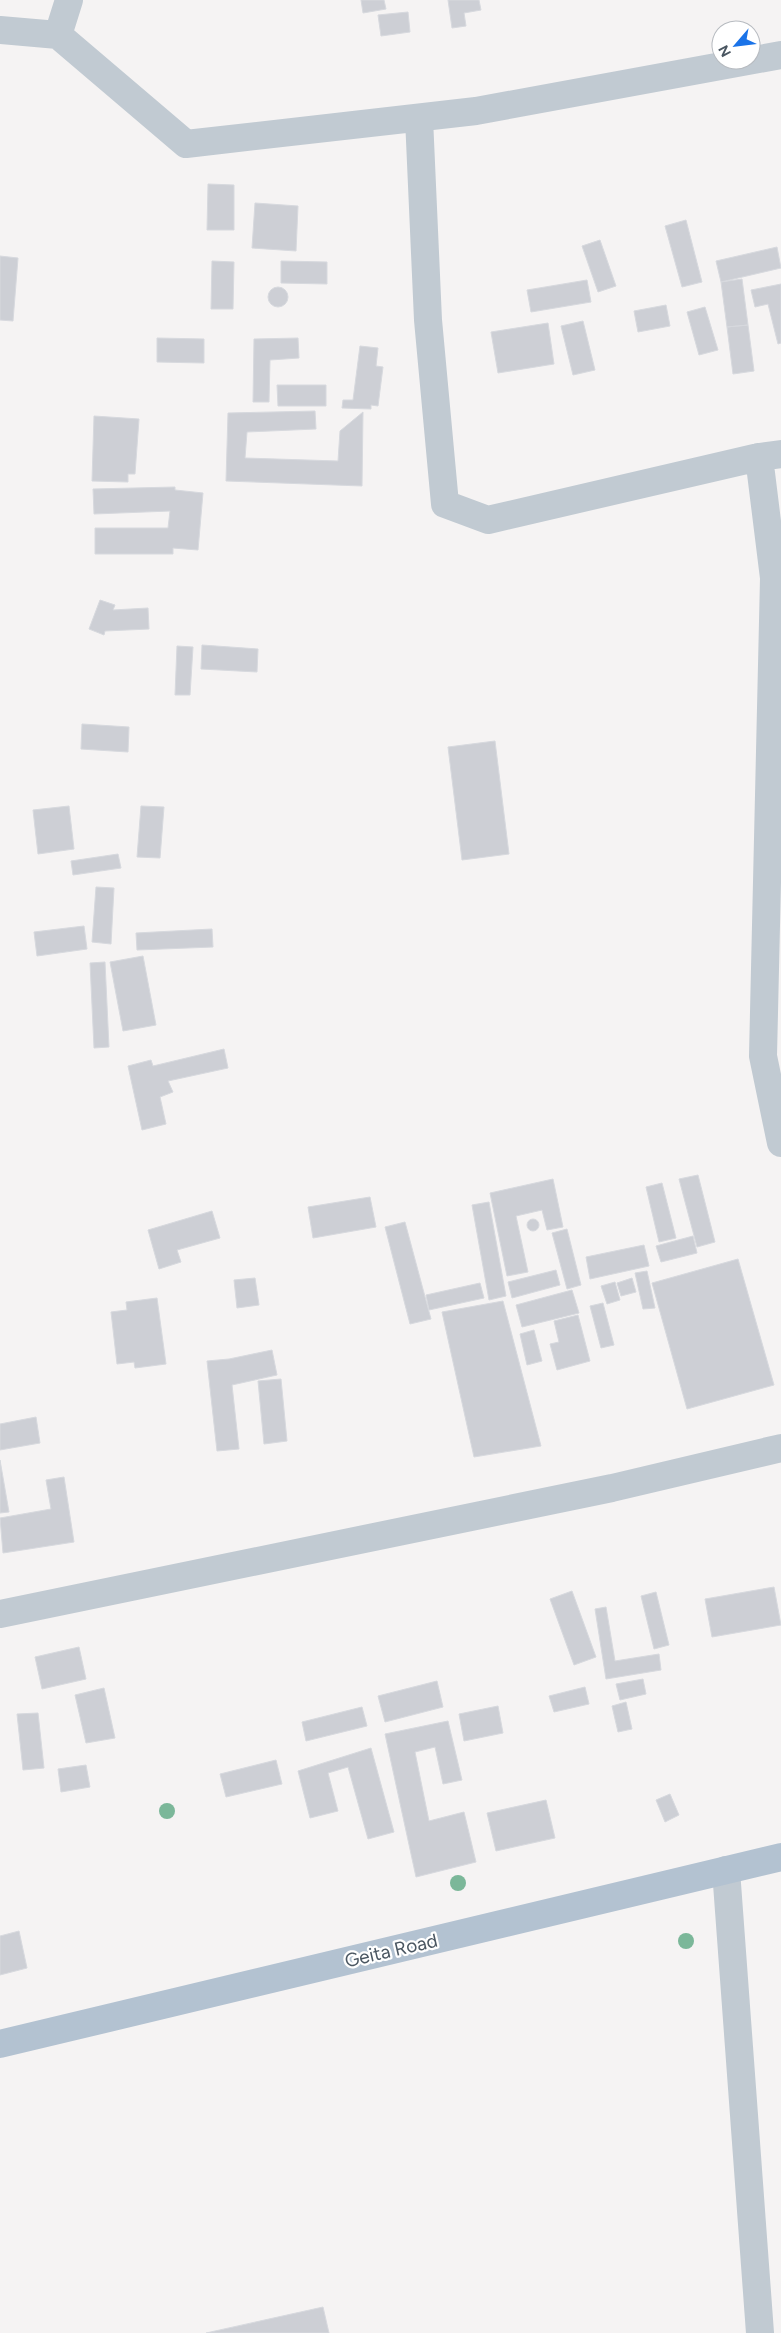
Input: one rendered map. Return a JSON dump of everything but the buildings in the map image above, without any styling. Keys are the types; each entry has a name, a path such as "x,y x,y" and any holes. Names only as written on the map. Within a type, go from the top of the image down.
{"main road":[{"name":"Geita Road","path":"0,2044 781,1856"}],"street":[{"path":"58,35 69,0"},
{"path":"0,30 58,35 186,144 476,111 781,56"},
{"path":"419,118 428,320 445,504 488,520 770,456 774,578 773,998 763,1056 781,1143"},
{"path":"0,1614 612,1488 781,1448"},
{"path":"726,1870 760,2333"}]}
